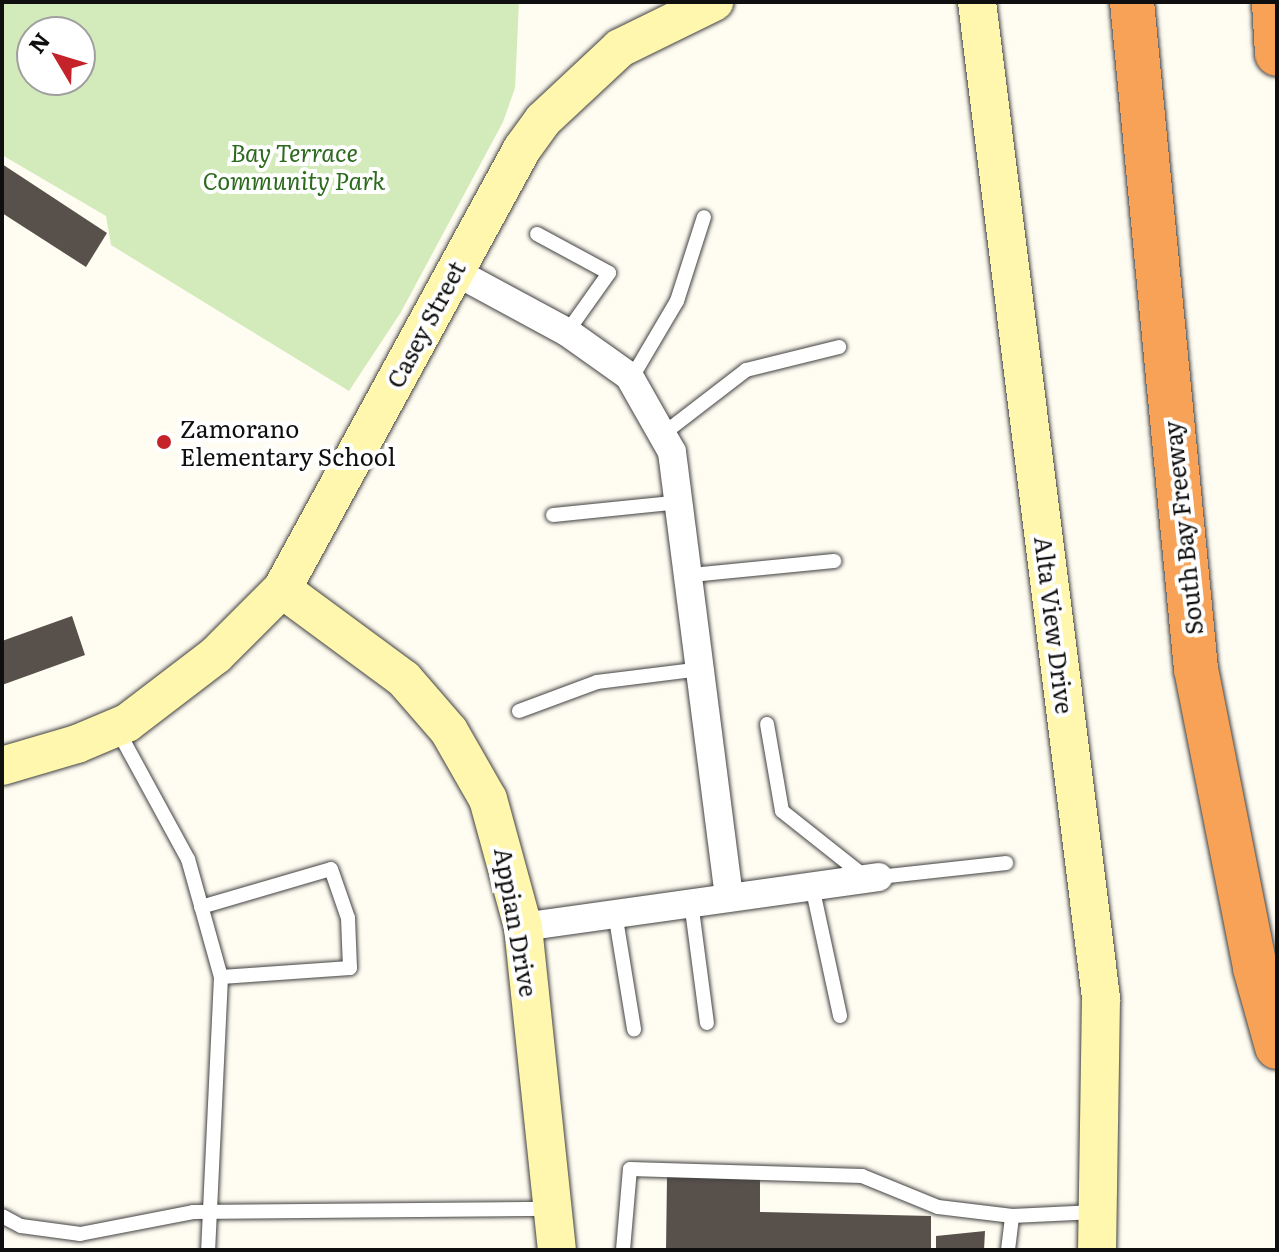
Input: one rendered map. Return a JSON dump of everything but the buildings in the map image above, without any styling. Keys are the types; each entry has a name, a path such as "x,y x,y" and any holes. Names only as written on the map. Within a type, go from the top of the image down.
{"highway":[{"name":"South Bay Freeway","path":"1132,2 1196,669 1255,968 1277,1047"},
{"path":"1274,2 1277,54"}],"street":[{"name":"Casey Street","path":"2,766 117,728 216,655 282,589 522,149 566,93 648,30 714,2"},
{"name":"Alta View Drive","path":"977,2 1101,998 1097,1250"},
{"path":"454,271 567,332 631,379 672,452 691,575 729,897"},
{"name":"Appian Drive","path":"282,589 378,656 449,731 488,799 523,927 556,1209 557,1250"},
{"path":"523,927 873,878"}],"lane":[{"path":"631,379 677,301 704,217"},
{"path":"537,234 609,273 567,332"},
{"path":"663,434 746,370 839,347"},
{"path":"553,515 680,502"},
{"path":"691,575 834,561"},
{"path":"519,711 597,682 702,669"},
{"path":"767,724 782,811 873,878 1006,863"},
{"path":"117,728 188,859 221,977 208,1250"},
{"path":"201,907 331,869 348,918 350,968 221,977"},
{"path":"812,886 840,1016"},
{"path":"691,902 707,1023"},
{"path":"615,913 634,1029"},
{"path":"623,1250 630,1169 862,1176 938,1207 1012,1216 1100,1212"},
{"path":"2,1216 21,1226 80,1234 209,1212 556,1209"},
{"path":"1008,1250 1012,1216"}],"green space":[{"name":"Bay Terrace Community Park","path":"2,2 519,2 515,88 503,122 401,312 349,391 111,245 106,216 2,155"}],"place":[{"name":"Zamorano Elementary School","path":"164,442"}]}
